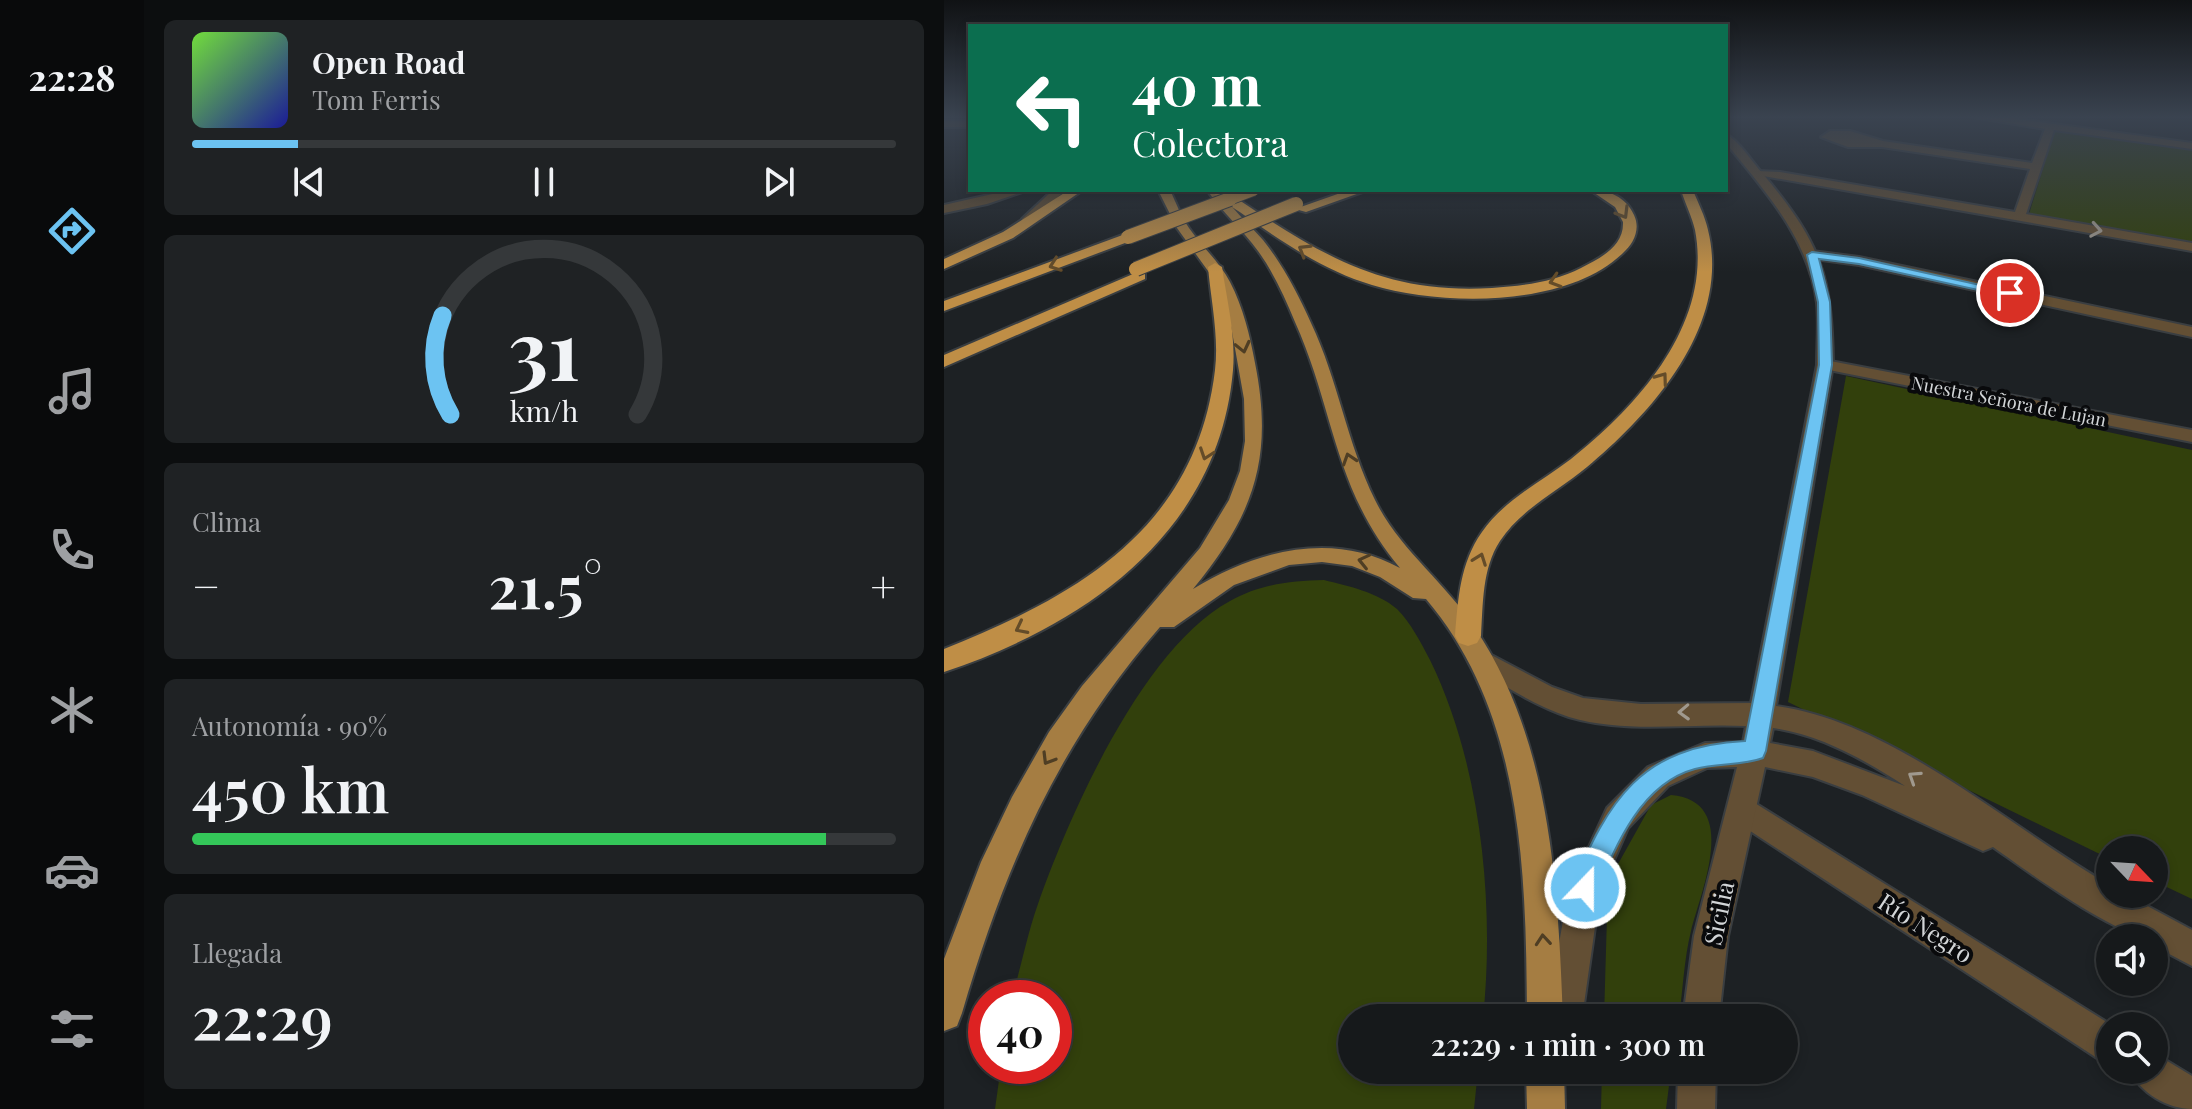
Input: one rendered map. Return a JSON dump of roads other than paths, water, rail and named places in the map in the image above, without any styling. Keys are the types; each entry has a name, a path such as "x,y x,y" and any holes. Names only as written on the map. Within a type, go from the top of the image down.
{"highway":[{"path":"944,265 1008,235 1074,192"},
{"path":"1217,192 1293,244 1342,270 1405,288 1478,293 1522,289 1560,280 1613,255 1630,231 1629,218 1615,201 1599,192"},
{"path":"1128,237 1236,192"},
{"path":"944,306 1249,192"},
{"path":"1298,206 1325,192"},
{"path":"944,362 1223,233 1298,206 1354,192"},
{"path":"1467,637 1472,587 1480,555 1493,533 1619,429 1667,373 1684,345 1702,293 1705,264 1703,238 1688,192"},
{"path":"944,661 992,643 1094,586 1133,555 1189,492 1204,464 1215,427 1225,367 1215,267"},
{"path":"944,346 1138,272"}],"main road":[{"path":"944,1013 1002,843 1059,740 1091,694 1189,577 1215,540 1243,491 1251,466 1254,440 1246,362 1229,300 1215,267 1184,229 1165,192"},
{"path":"1177,192 1184,229"},
{"path":"1215,192 1232,218 1257,241 1295,305 1325,375 1344,443 1367,504 1405,559 1467,637 1498,696 1515,747 1532,831 1544,953 1545,1004"},
{"path":"1091,694 1166,620 1202,591 1240,570 1276,559 1305,555 1369,561 1396,573 1467,637"},
{"path":"1546,1084 1547,1109"}],"street":[{"name":"Sicilia","path":"1703,1004 1711,936 1755,751 1825,365 1824,302 1812,255 1793,220 1752,168"},
{"path":"2019,217 2037,168"},
{"path":"1757,174 1780,175 2192,247"},
{"path":"944,209 1016,192"},
{"path":"1008,235 1041,210 1057,192"},
{"path":"1812,255 1859,261 2192,332"},
{"name":"Nuestra Señora de Lujan","path":"1825,365 2192,436"},
{"path":"1467,637 1536,692 1584,710 1636,714 1762,712 1817,727 1875,752 2049,867 2192,949"},
{"path":"1566,1004 1585,888 1606,836 1641,789 1684,761 1721,753 1755,751 1811,762 1869,783 2049,867"},
{"name":"Río Negro","path":"1742,809 2096,1036"},
{"path":"2168,1082 2192,1098"},
{"path":"1547,1109 1552,1084"},
{"path":"1696,1109 1697,1084"}]}
